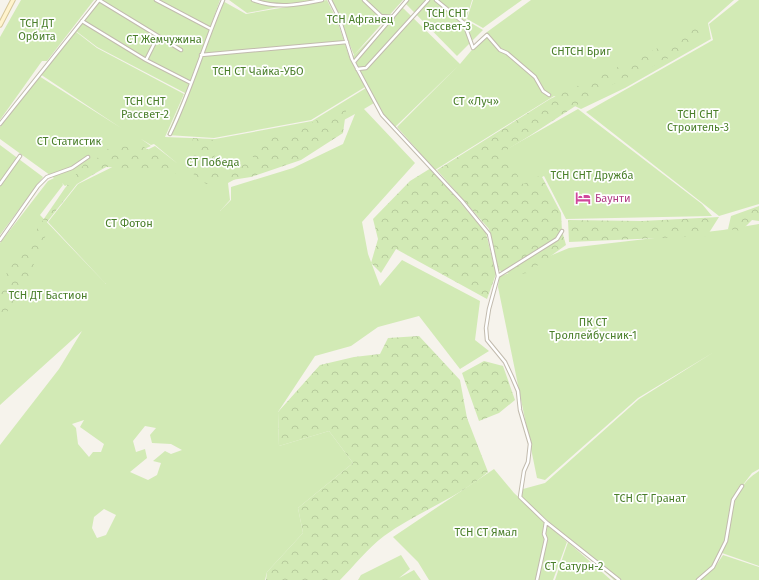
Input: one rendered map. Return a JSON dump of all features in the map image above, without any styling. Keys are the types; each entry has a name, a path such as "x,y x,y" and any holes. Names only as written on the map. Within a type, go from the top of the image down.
{"main road":[{"path":"0,25 14,0"}],"street":[{"path":"0,124 99,0 181,50"},
{"path":"156,0 211,29"},
{"path":"170,134 182,108 223,0"},
{"path":"253,0 262,3 290,7 322,0"},
{"path":"330,0 338,14 357,69 382,115 489,234 498,276 489,309 486,328 488,340 504,362 518,391 520,410 530,444 528,462 524,471 524,484 520,497 546,522 619,580"},
{"path":"364,0 381,16 393,17"},
{"path":"354,62 407,0"},
{"path":"357,69 366,68 428,0"},
{"path":"436,0 464,23 473,48 486,35 500,50 507,53 535,77 543,91 549,95"},
{"path":"82,21 146,60 191,83"},
{"path":"146,60 158,36"},
{"path":"201,55 347,42"},
{"path":"0,184 20,156"},
{"path":"0,240 38,186 47,176 72,168 88,157"},
{"path":"498,276 557,239 562,231"},
{"path":"698,580 713,567 726,541 733,500 742,486"},
{"path":"537,580 546,539 544,534 546,522"}],"green space":[{"name":"ТСН ДТ Орбита","path":"21,0 94,0 47,61 42,61 0,120 0,37"},
{"path":"100,0 220,0 210,28 221,0 246,14 327,0 337,20 350,59 402,7 460,64 487,32 531,0 734,0 708,23 711,39 625,88 581,109 554,96 435,170 397,127 458,66 394,128 380,115 374,103 364,109 415,163 362,222 368,254 380,286 402,260 480,301 475,340 489,351 460,369 419,316 378,327 351,346 315,356 278,412 279,446 329,431 353,463 298,508 303,533 267,572 265,580 0,580 0,445 59,369 82,331 0,405 0,243 48,181 54,178 0,139 0,127 39,76 121,128 40,74 75,31 97,48 184,94 165,137 215,139 312,121 366,88 365,87 311,120 214,138 167,135 185,93 97,47 76,31","holes":["355,114 343,144 293,168 231,187 231,200 220,211 230,200 228,183","141,139 151,145 154,144 178,164 155,146 78,184 48,222 106,284 40,215 63,185 62,183 65,186 151,146","84,420 80,427 104,444 101,452 93,452 89,457 78,444 76,428 72,424","145,426 156,428 150,435 152,443 171,444 182,450 171,454 165,451 153,461 161,463 157,475 148,480 130,472 147,458 145,449 136,452 133,441","104,509 116,515 106,535 97,538 92,528 94,517"]},
{"name":"ТСН Афганец","path":"229,0 316,0 247,13"},
{"name":"ТСН Афганец","path":"331,0 403,0 354,55"},
{"name":"ТСН СНТ Рассвет-3","path":"409,0 472,0 466,20 483,30 457,56 406,4"},
{"path":"473,0 522,0 483,28 467,19"},
{"name":"ТСН СНТ Строитель-3","path":"739,0 759,0 759,204 719,216 586,112 713,40 709,24"},
{"path":"697,26 702,32 683,50 598,92 503,152 523,184 541,175 561,213 562,231 566,245 527,273 514,275 498,270 489,229 437,170 550,99 658,48"},
{"path":"347,104 343,133 301,160 251,177 206,184 187,169 193,138 213,140 217,150 208,172 228,167 242,157 245,162 254,161 250,147 277,136 282,145 291,134"},
{"name":"ТСН СНТ Дружба","path":"578,109 702,204 712,216 566,219 544,176 523,187 500,153"},
{"path":"0,145 43,177 0,235"},
{"path":"111,146 144,147 192,179 166,170 106,167 77,184 43,227 46,235 36,257 31,274 0,323 0,283 65,188 86,162 94,161"},
{"path":"431,168 486,233 496,274 487,299 396,249 381,273 371,263 378,239 373,219 410,181"},
{"path":"759,206 759,221 752,220 741,231 728,229 731,216"},
{"path":"719,217 707,236 569,242 568,220 642,221"},
{"path":"759,224 759,469 752,473 732,499 725,541 713,566 696,580 614,580 521,497 523,489 545,483 639,399 714,352 638,398 545,480 537,478 498,287 499,277 569,248 723,230"},
{"path":"419,336 460,380 467,418 488,472 476,482 450,498 397,527 384,536 340,580 266,580 267,572 303,533 298,508 353,463 329,431 279,446 278,412 320,365 354,357 380,354 388,338"},
{"path":"484,361 503,366 515,400 499,413 479,421 462,373"},
{"name":"ТСН СТ Ямал","path":"494,469 514,493 567,542 553,580 429,580 418,562 393,537"},
{"path":"759,471 759,566 722,553 736,498 748,480"},
{"name":"СТ Сатурн-2","path":"568,542 611,580 555,580"},
{"path":"401,555 410,569 399,578 414,570 421,580 358,580 361,575"},
{"path":"723,555 759,567 759,580 700,580 715,567"}],"place":[{"name":"Баунти","path":"583,198"}],"park label":[{"name":"СТ Жемчужина","path":"164,39"},
{"name":"СНТСН Бриг","path":"581,51"},
{"name":"ТСН СТ Чайка-УБО","path":"258,71"},
{"name":"СТ «Луч»","path":"476,101"},
{"name":"ТСН СНТ Рассвет-2","path":"145,107"},
{"name":"СТ Статистик","path":"69,141"},
{"name":"СТ Победа","path":"213,162"},
{"name":"СТ Фотон","path":"129,223"},
{"name":"ТСН ДТ Бастион","path":"48,295"},
{"name":"ПК СТ Троллейбусник-1","path":"593,328"},
{"name":"ТСН СТ Гранат","path":"650,498"}]}
